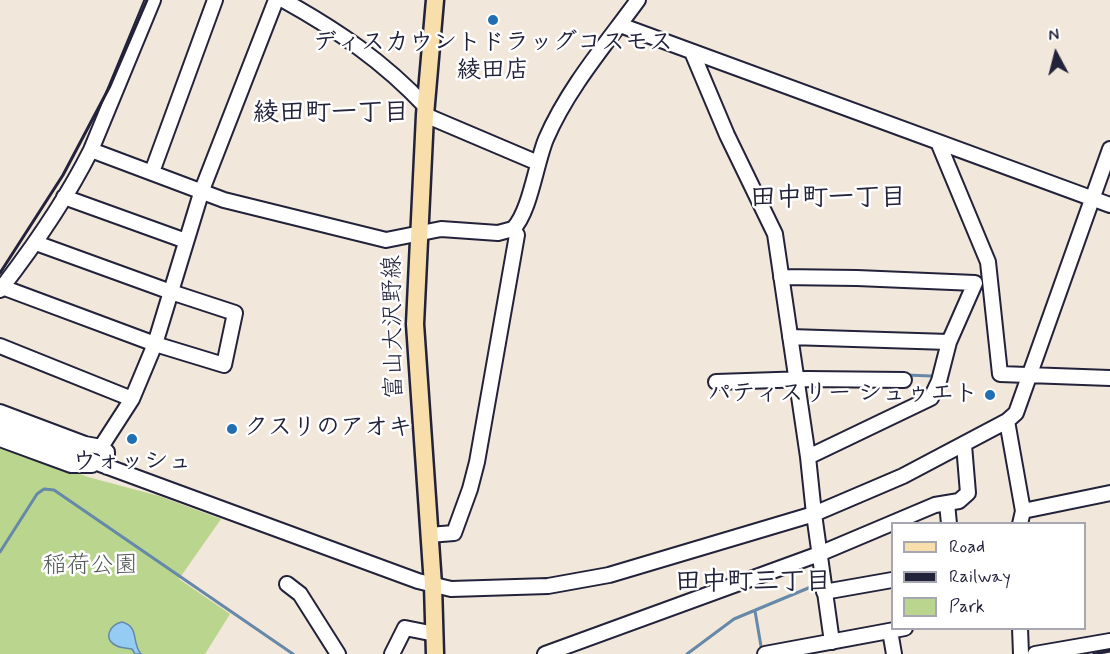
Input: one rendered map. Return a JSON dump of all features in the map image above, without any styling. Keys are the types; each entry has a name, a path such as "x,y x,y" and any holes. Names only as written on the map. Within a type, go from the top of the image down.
{"main road":[{"name":"富山大沢野線","path":"435,0 425,111 415,324 433,585 435,654"}],"street":[{"path":"36,243 235,313 224,365 155,344 1,289 36,243 91,150 153,0"},
{"path":"152,172 215,0"},
{"path":"101,447 132,399 155,344 202,190 276,0"},
{"path":"283,0 329,26 363,50 405,84 425,111 538,163"},
{"path":"91,150 224,200 386,240 441,229 498,233 513,229 523,215 547,138 570,96 638,0"},
{"path":"620,25 1110,205"},
{"path":"692,52 727,135 776,234 832,642"},
{"path":"938,142 988,261 1000,374 1110,378"},
{"path":"0,425 104,466 418,581 451,589 548,586 582,581 814,514 903,476 1007,421 1016,412 1110,149"},
{"path":"64,197 186,241"},
{"path":"429,535 454,533 470,489 511,278 517,235 513,229"},
{"path":"808,457 931,398 939,381 949,342 983,265 988,261"},
{"path":"782,278 857,278 975,283"},
{"path":"790,337 949,342"},
{"path":"0,346 132,399"},
{"path":"716,382 904,380"},
{"path":"0,412 85,444 101,447 107,452 104,466"},
{"path":"1007,421 1022,517 1110,492"},
{"path":"0,439 70,465 104,466"},
{"path":"895,522 935,505 959,501 968,492 964,445"},
{"path":"947,503 949,522"},
{"path":"545,654 819,554 891,524"},
{"path":"825,592 891,580"},
{"path":"287,584 300,594 338,654"},
{"path":"392,654 405,628 435,634"},
{"path":"765,654 895,630"},
{"path":"1020,630 1021,654"},
{"path":"890,631 894,654"},
{"path":"1035,654 1110,641"}],"green space":[{"name":"稲荷公園","path":"0,444 88,477 159,496 221,519 179,579 230,614 205,654 0,654"}],"water":[{"path":"122,622 131,627 141,654 135,654 132,649 117,646 110,640 111,629"}],"waterway":[{"path":"906,375 931,376"},
{"path":"0,552 37,494 44,489 54,490 293,654"},
{"path":"687,654 734,619 818,584"},
{"path":"755,611 762,652"}],"railway":[{"path":"0,273 63,175 110,86 147,0"},
{"path":"1094,654 1110,651"}],"place":[{"name":"ディスカウントドラッグコスモス 綾田店","path":"493,20"},
{"name":"パティスリー シュゥエト","path":"990,395"},
{"name":"クスリのアオキ","path":"232,429"},
{"name":"ウォッシュ","path":"132,439"}],"district":[{"name":"綾田町一丁目","path":"331,115"},
{"name":"田中町一丁目","path":"828,200"},
{"name":"田中町三丁目","path":"753,584"}]}
